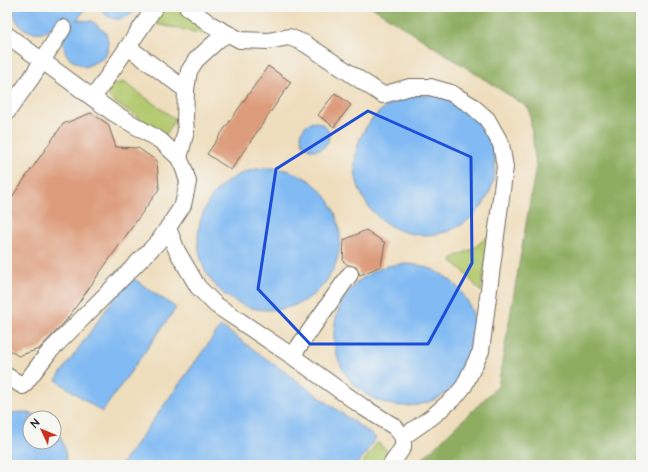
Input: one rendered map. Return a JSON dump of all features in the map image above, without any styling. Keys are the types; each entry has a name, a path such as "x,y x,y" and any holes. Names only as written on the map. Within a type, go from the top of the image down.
{"lane":[{"path":"93,98 155,7"},
{"path":"187,7 210,24 240,40 268,41 289,38 304,43 383,95 410,87 430,87 451,93 471,105 487,120 501,144 505,167 481,352 464,386 456,396 433,416 403,437"},
{"path":"7,112 63,28"},
{"path":"179,158 186,131 186,90 189,71 196,60 219,39 228,34"},
{"path":"7,35 112,112 161,141 179,158 188,182 183,205 160,241 49,352 23,386 7,376"},
{"path":"128,47 186,90"},
{"path":"168,228 177,251 198,287 216,306 292,356 363,407 395,427 403,437 403,447 391,465"},
{"path":"292,356 350,274"}],"highlighted area":[{"path":"368,111 471,157 472,263 428,344 310,344 258,289 276,169"}],"green space":[{"path":"163,7 176,7 201,23 205,32 204,34 156,24 153,22"},
{"path":"372,7 641,7 641,465 416,465 498,386 536,166 529,108"},
{"path":"124,82 175,119 166,135 114,102 106,94 110,85"},
{"path":"489,237 481,292 464,272 452,261 453,258 474,248"},
{"path":"378,442 387,451 387,457 382,465 361,465"}],"water":[{"path":"14,7 64,7 65,9 67,7 87,7 77,20 92,21 106,33 108,42 107,52 102,59 85,67 71,60 65,52 63,40 67,30 73,24 61,16 55,25 48,30 32,32 24,29 18,23 15,16"},
{"path":"99,7 139,7 124,18 114,19 104,13"},
{"path":"432,95 452,100 464,106 475,115 484,126 490,138 494,151 494,179 490,192 484,204 475,215 464,224 452,230 439,234 418,235 398,230 386,224 375,215 366,204 356,179 355,158 360,138 366,126 375,115 386,106 411,96"},
{"path":"315,122 321,123 325,126 328,130 328,142 325,146 321,149 315,150 309,149 305,146 302,142 301,136 302,130 305,126 309,123"},
{"path":"269,168 289,171 296,174 314,184 324,194 337,219 340,239 337,259 334,266 324,284 314,294 289,307 269,310 249,307 242,304 224,294 214,284 201,259 198,239 201,219 204,212 214,194 224,184 249,171"},
{"path":"405,264 426,267 450,280 460,290 473,314 476,335 473,356 460,380 450,390 426,403 405,406 384,403 360,390 350,380 337,356 334,335 337,314 350,290 360,280 384,267"},
{"path":"130,276 176,308 102,412 56,380"},
{"path":"221,326 376,438 357,465 121,465"},
{"path":"22,412 22,450 62,450 62,440 66,455 65,465 7,465 7,414"}],"building":[{"path":"268,66 291,82 231,170 207,154"},
{"path":"335,93 351,105 334,127 318,115"},
{"path":"91,113 108,124 116,147 138,148 157,161 159,189 65,322 39,349 18,356 7,348 7,204 63,124"},
{"path":"366,230 385,243 381,266 360,275 356,267 348,265 343,261 344,240"}]}
